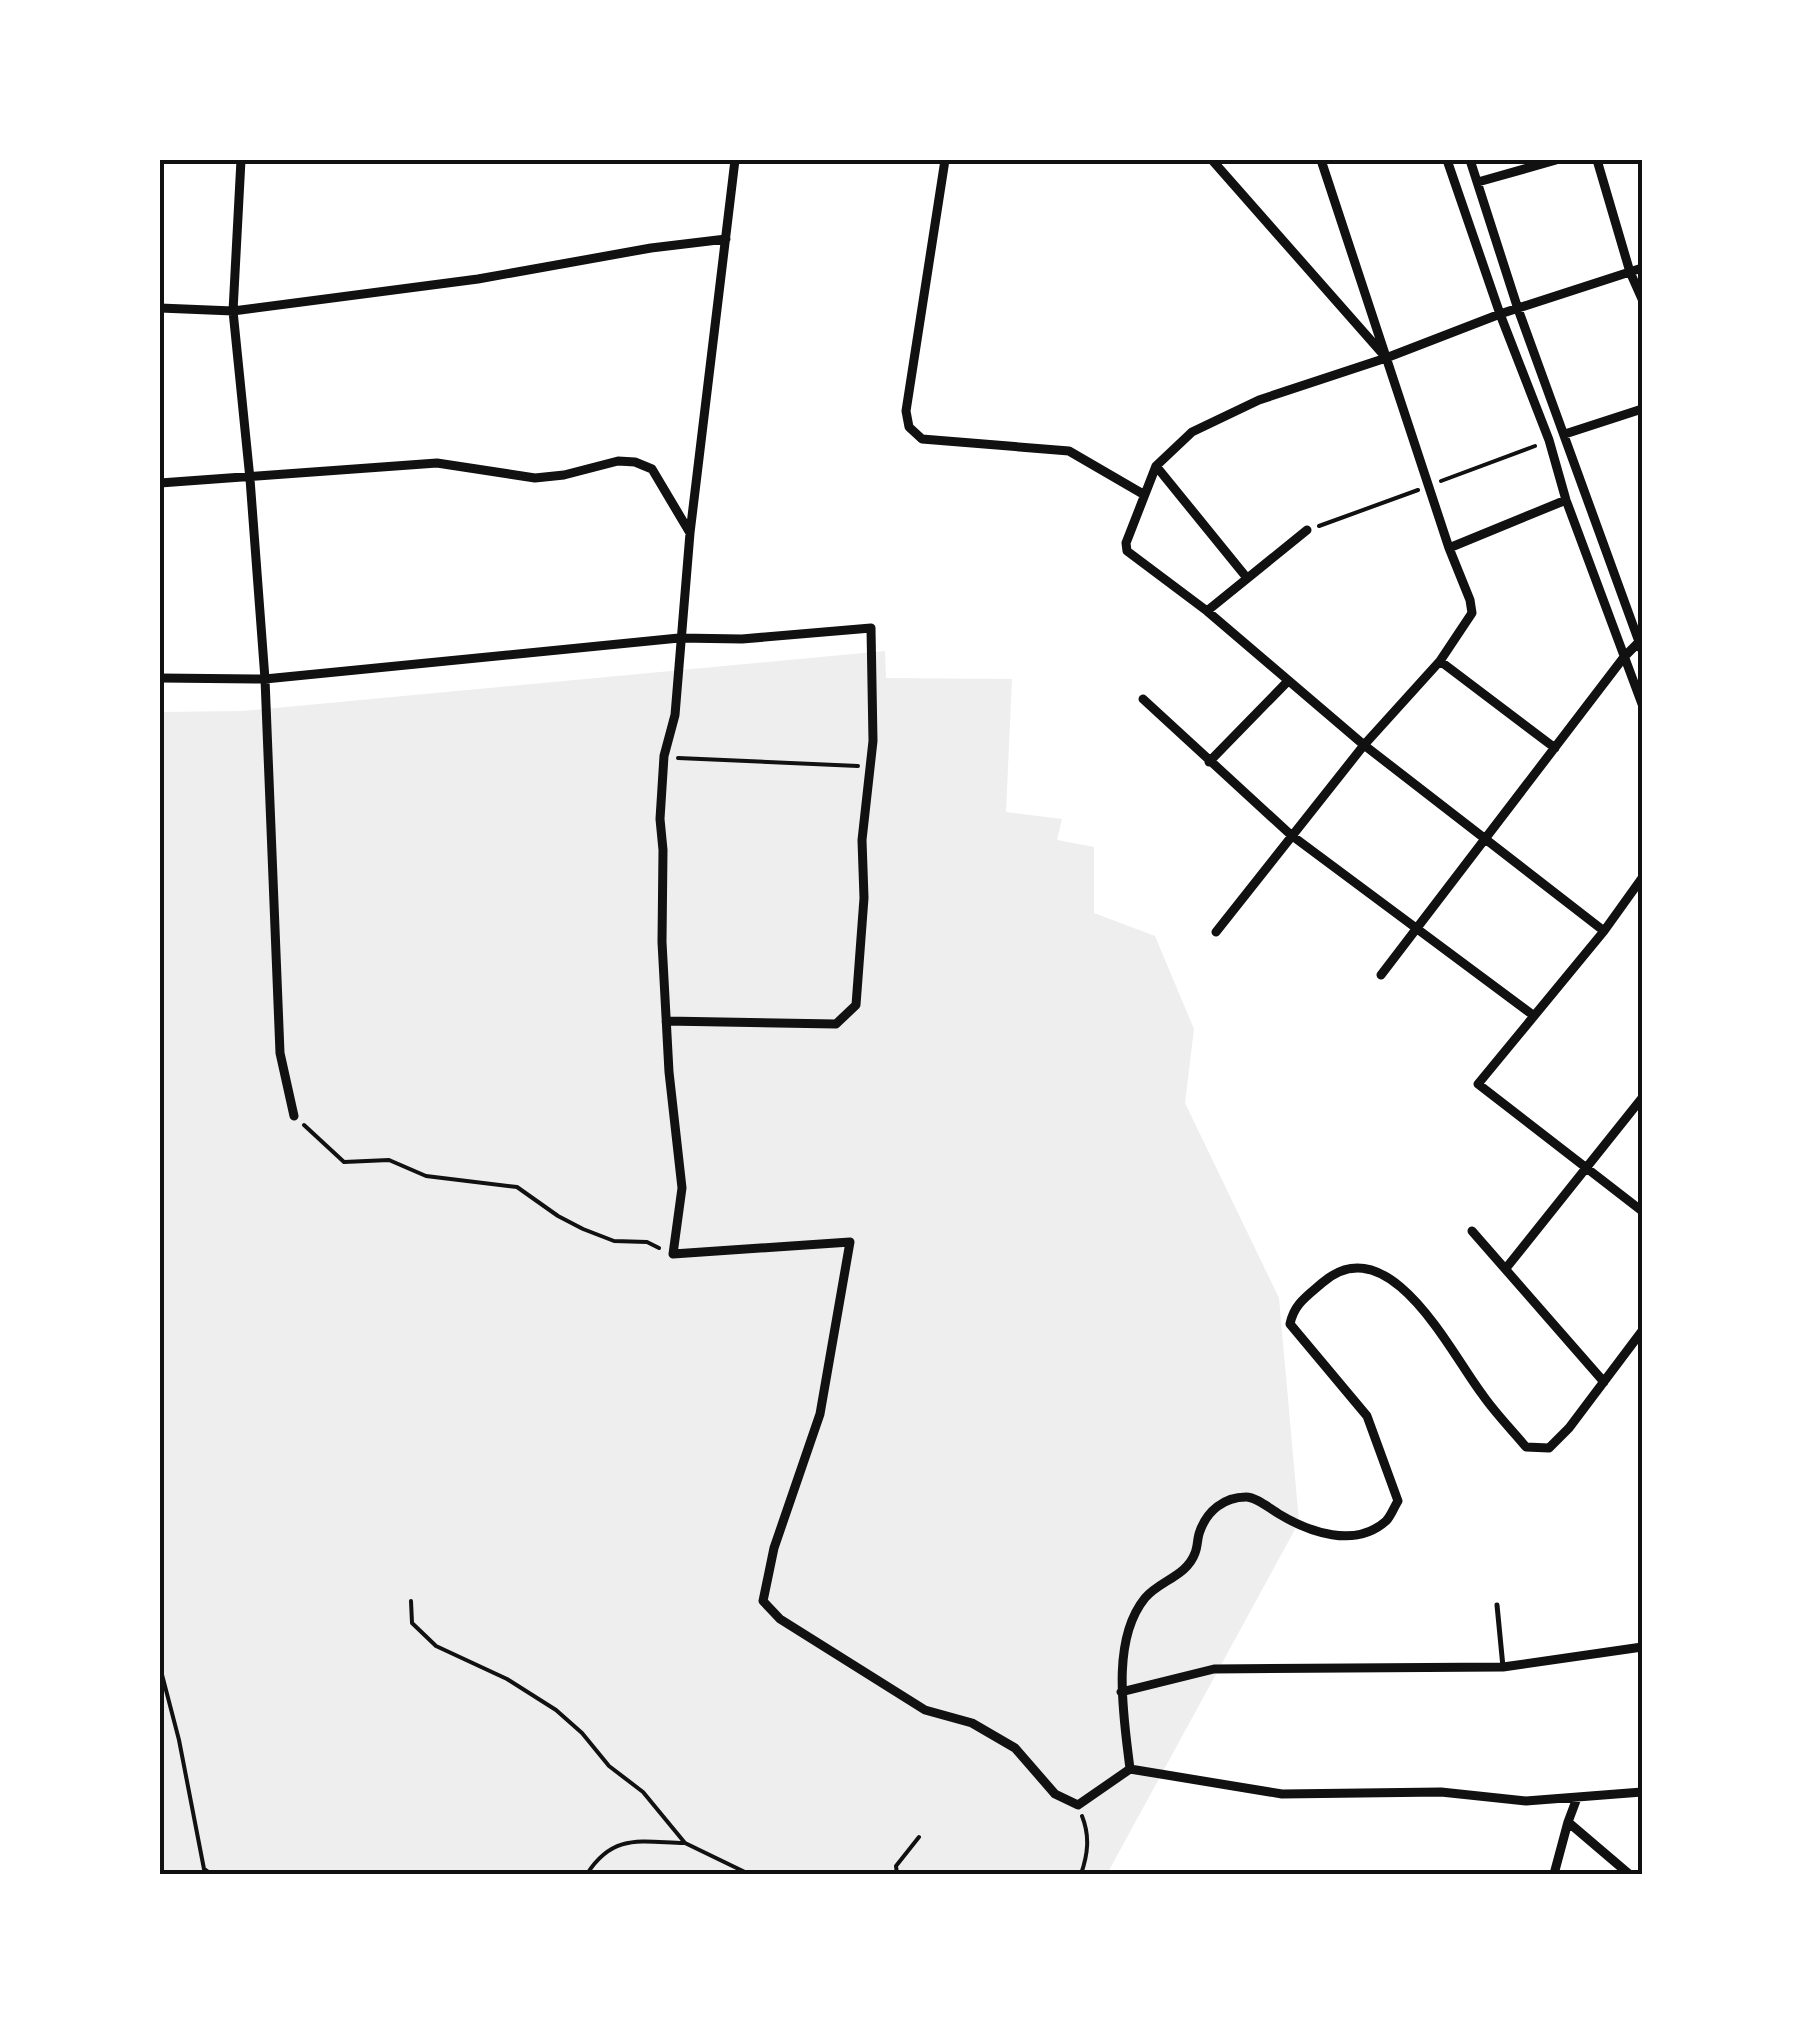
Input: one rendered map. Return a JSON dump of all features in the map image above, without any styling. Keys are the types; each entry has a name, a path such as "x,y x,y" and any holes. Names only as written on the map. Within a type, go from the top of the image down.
{"street":[{"path":"240,160 233,312 264,679 280,1052 294,1116"},
{"path":"735,160 690,532 675,715 664,756 660,819 666,1022 682,1188 673,1254 850,1242 820,1414 774,1548 763,1600 791,1627 926,1710 972,1723 1015,1748 1055,1794 1078,1805 1130,1769 1282,1794 1441,1792 1526,1801 1642,1792"},
{"path":"945,160 906,411 909,427 922,439 1069,450 1143,494"},
{"path":"1212,160 1386,358"},
{"path":"1216,932 1364,745 1440,662 1472,613 1321,160"},
{"path":"1447,160 1642,704"},
{"path":"1382,975 1624,657 1641,644 1518,309 1470,160"},
{"path":"1478,182 1556,160"},
{"path":"1597,160 1630,272 1642,299"},
{"path":"160,308 233,312 726,238"},
{"path":"1604,932 1364,745 1207,611 1127,551 1128,534 1156,466 1192,432 1259,400 1642,268"},
{"path":"1565,434 1642,410"},
{"path":"160,483 437,463 535,478 564,476 618,461 635,462 652,470 690,532"},
{"path":"1156,466 1248,578"},
{"path":"1449,548 1566,500"},
{"path":"1574,523 1594,516"},
{"path":"1207,611 1307,530"},
{"path":"160,678 264,679 679,638 777,637 871,628 873,741 862,840 864,898 856,1004 836,1024 666,1022"},
{"path":"1440,662 1554,748"},
{"path":"1209,762 1288,682"},
{"path":"1143,699 1291,834 1533,1015"},
{"path":"1642,878 1604,932 1478,1084 1642,1211"},
{"path":"1507,1268 1642,1098"},
{"path":"1472,1230 1604,1382"},
{"path":"1130,1769 1121,1692 1132,1618 1148,1594 1171,1582 1195,1556 1199,1532 1212,1508 1230,1499 1250,1496 1296,1524 1327,1536 1367,1531 1386,1520 1398,1501 1367,1416 1290,1324 1294,1308 1334,1273 1382,1272 1421,1305 1483,1396 1526,1447 1550,1448 1642,1332"},
{"path":"1121,1692 1214,1669 1503,1666 1642,1647"},
{"path":"1554,1874 1576,1798"},
{"path":"1568,1822 1629,1874"}],"lane":[{"path":"1497,1605 1503,1666"}],"path":[{"path":"664,756 868,767"},
{"path":"294,1116 344,1162 390,1160 426,1176 517,1187 583,1229 614,1241 648,1242 673,1254"},
{"path":"411,1601 412,1623 436,1646 507,1679 556,1710 582,1733 608,1766 643,1792 685,1843"},
{"path":"160,1668 179,1740 204,1869 211,1874"},
{"path":"1078,1805 1086,1827 1088,1855 1081,1874"},
{"path":"897,1874 896,1866 920,1836"},
{"path":"588,1874 600,1855 629,1840 685,1843 749,1874"}],"shaded area":[{"path":"885,651 886,678 1012,679 1006,812 1062,819 1057,840 1094,847 1094,913 1155,936 1194,1029 1185,1103 1279,1298 1299,1522 1107,1874 160,1874 160,712 243,711"}]}
